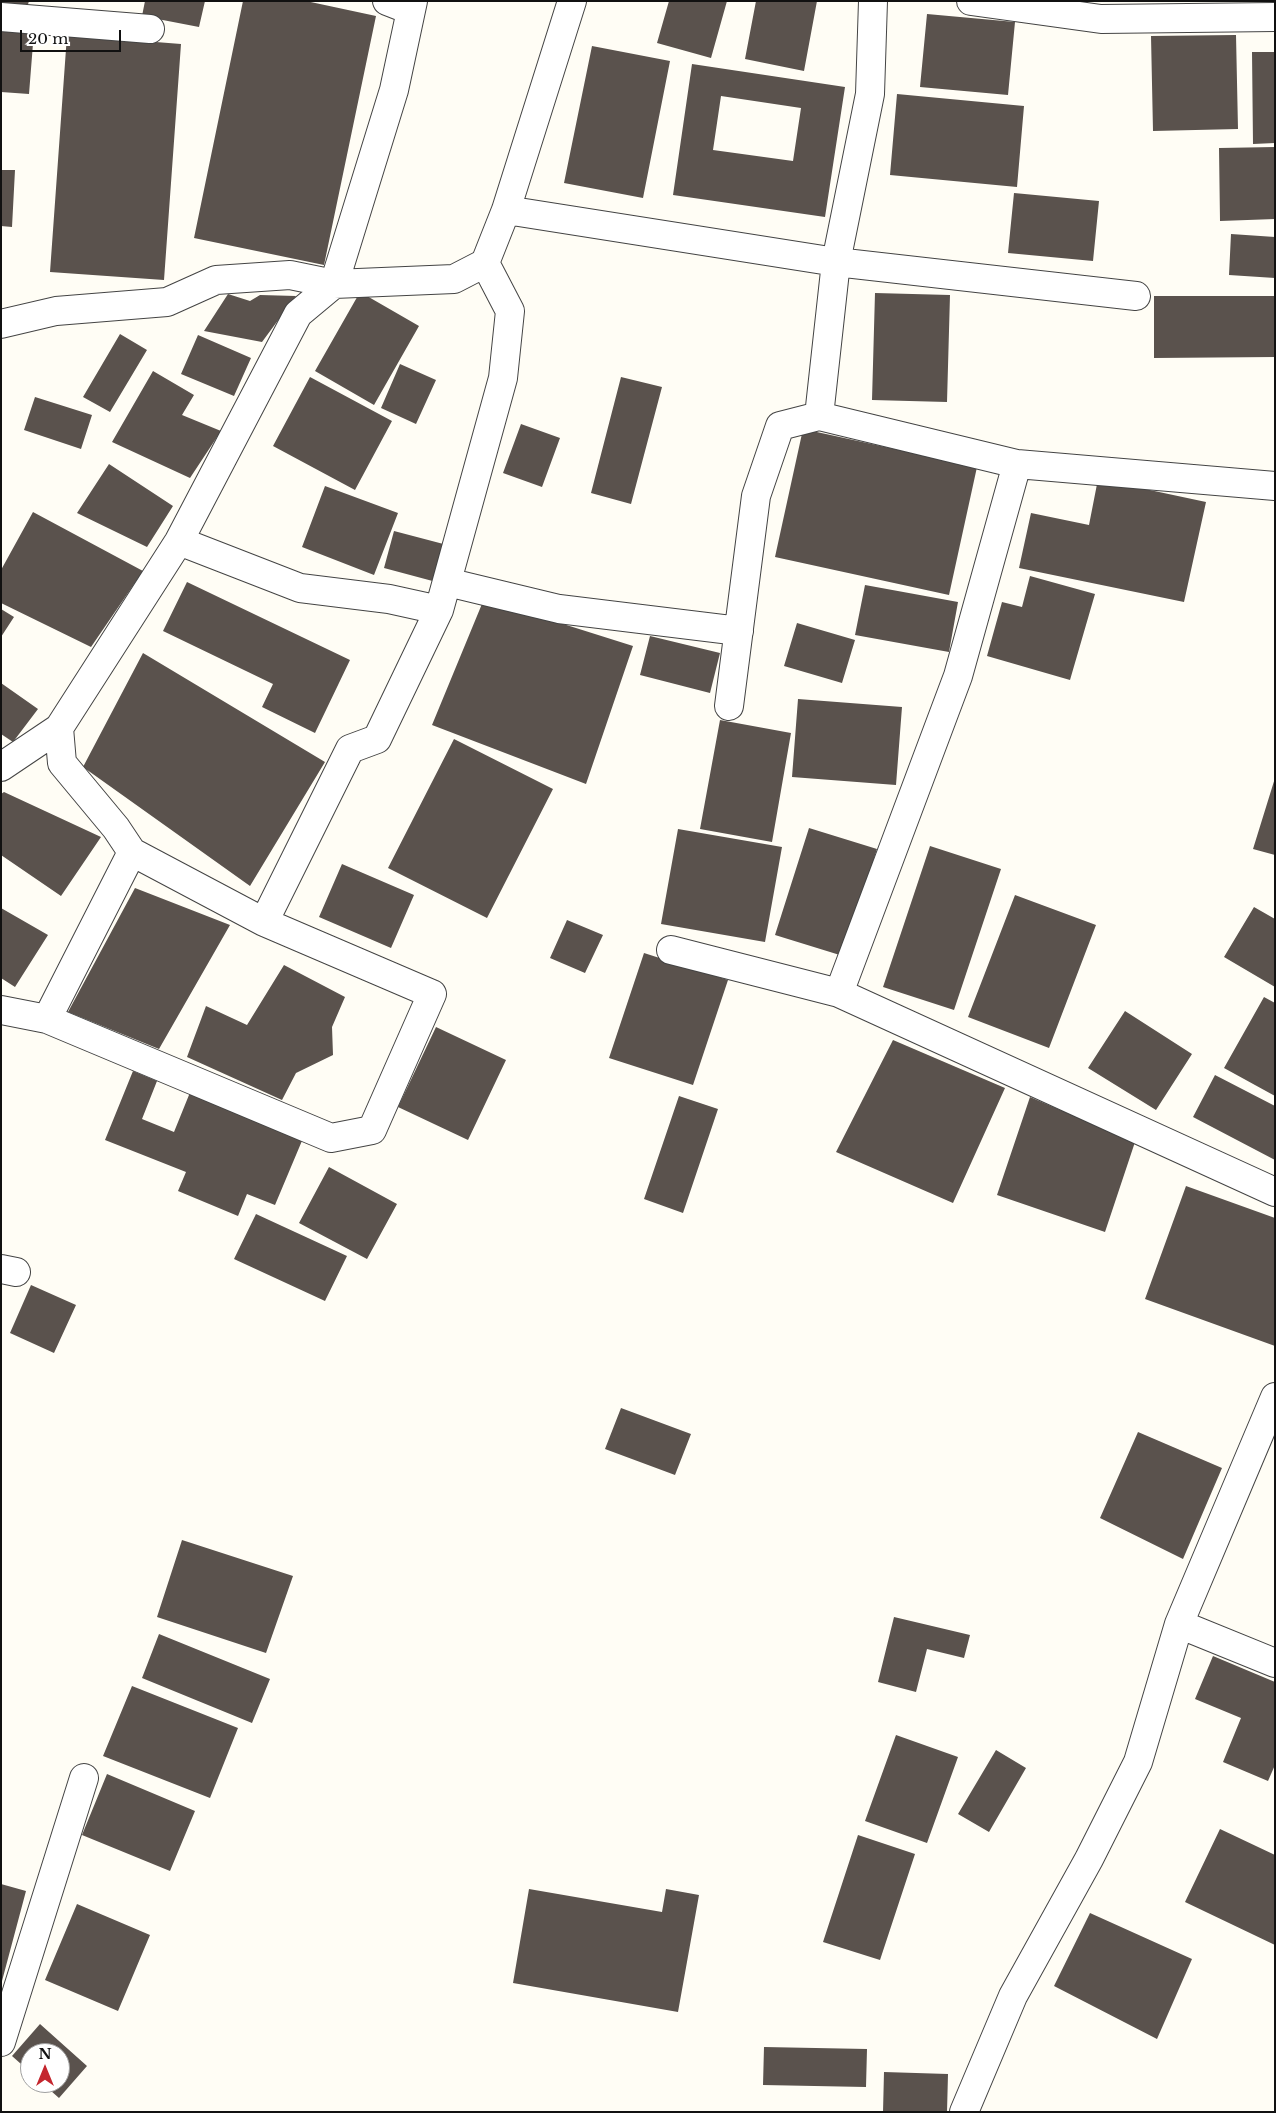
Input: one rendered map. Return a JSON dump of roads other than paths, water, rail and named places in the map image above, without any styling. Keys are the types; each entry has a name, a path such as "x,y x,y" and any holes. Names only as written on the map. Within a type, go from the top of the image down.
{"street":[{"path":"1,324 56,311 167,302 216,280 290,275 334,284 454,279 485,264 506,210 572,1"},
{"path":"819,416 836,262 870,94 873,1"},
{"path":"971,1 1101,18 1275,17"},
{"path":"1,766 59,728 179,541 298,314 334,284 394,90 403,4"},
{"path":"1,16 51,11 150,29"},
{"path":"506,210 836,262 1136,296"},
{"path":"264,922 350,749 378,739 439,610 503,378 510,312 485,264"},
{"path":"729,706 756,496 780,426 819,416 1017,464 1275,486"},
{"path":"839,993 958,676 1017,464"},
{"path":"179,541 300,588 389,599 439,610"},
{"path":"447,582 559,609 739,631"},
{"path":"1,1010 47,1019 331,1138 372,1130 432,994 264,922 132,852 116,828 62,763 59,728"},
{"path":"47,1019 132,852"},
{"path":"671,950 839,993 1275,1192"},
{"path":"964,2112 1013,1996 1089,1859 1138,1762 1179,1624 1275,1397"},
{"path":"1179,1624 1275,1663"},
{"path":"1,2042 84,1778"}]}
